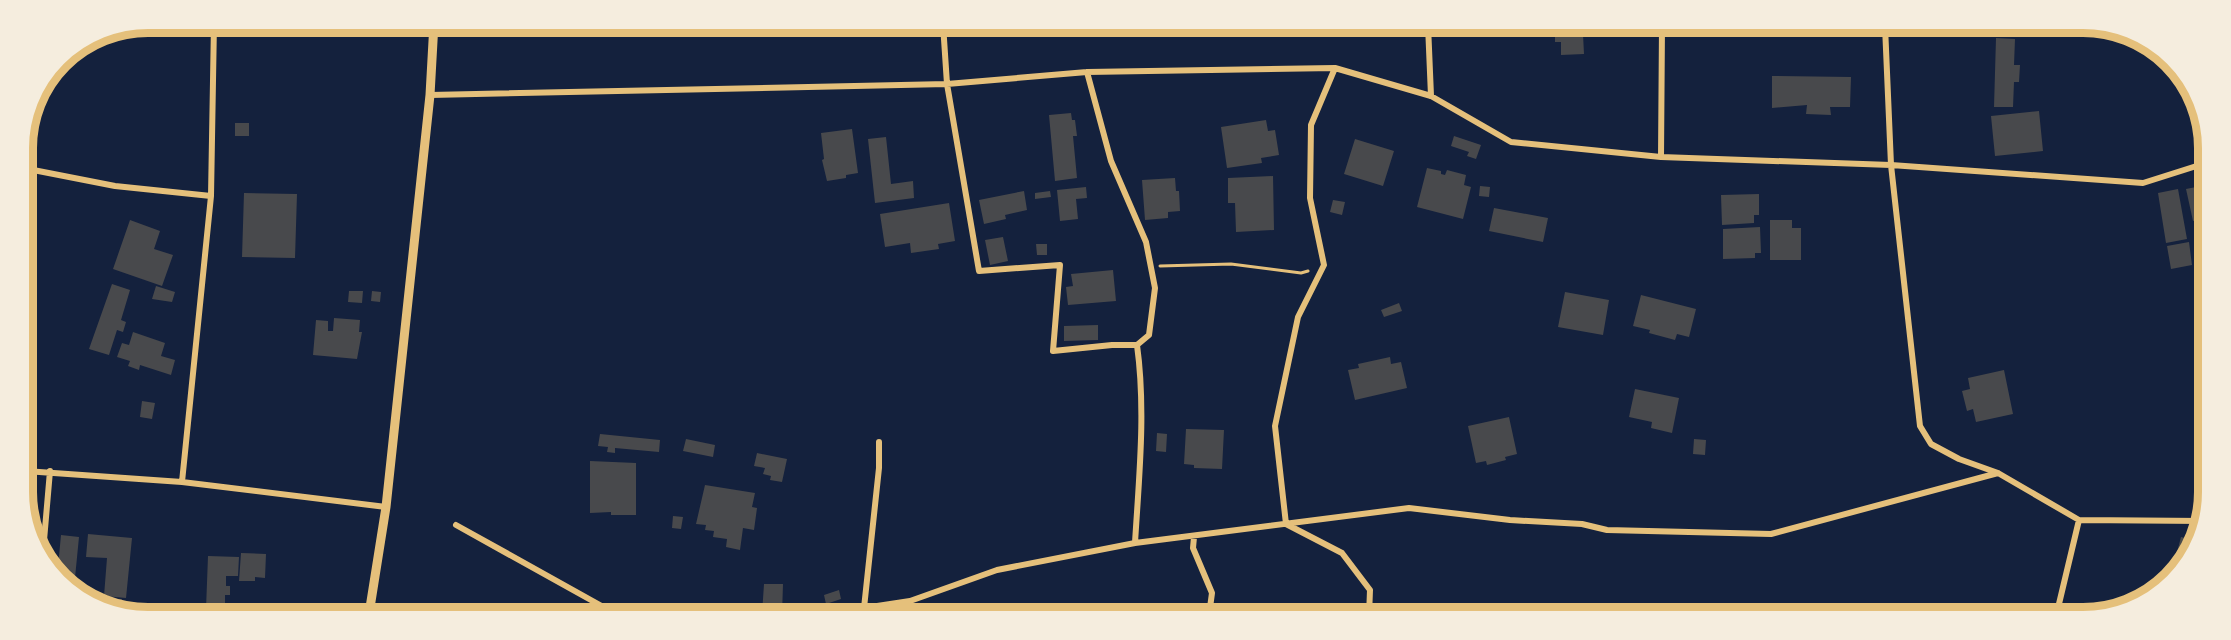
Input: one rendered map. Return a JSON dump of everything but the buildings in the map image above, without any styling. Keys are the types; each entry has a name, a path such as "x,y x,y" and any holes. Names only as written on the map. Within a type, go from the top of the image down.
{"street":[{"path":"182,482 211,196 214,33"},
{"path":"370,607 386,507 430,95 433,33"},
{"path":"944,33 947,84 979,271 1060,265 1053,351 1137,345 1149,335 1155,288 1146,242 1111,161 1087,72"},
{"path":"1428,33 1431,96"},
{"path":"1661,157 1662,33"},
{"path":"1885,33 1891,165 1920,426 1931,444 1959,459 1998,472 2079,520 2194,521"},
{"path":"430,95 947,84 1087,72 1335,68 1431,96 1511,142 1661,157 1891,165 2143,183 2198,166"},
{"path":"1286,524 1275,426 1298,317 1324,265 1310,198 1311,125 1335,68"},
{"path":"33,170 115,186 211,196"},
{"path":"1135,543 1141,432 1137,345"},
{"path":"864,607 879,468 879,442"},
{"path":"33,471 182,482 386,507"},
{"path":"44,541 50,471"},
{"path":"871,607 910,601 997,570 1135,543 1409,508 1510,520 1582,524 1608,530 1771,534 1998,472"},
{"path":"2058,607 2079,520"},
{"path":"1286,524 1342,553 1370,590 1369,607"},
{"path":"456,525 603,607"},
{"path":"1194,537 1193,548 1212,593 1210,607"},
{"path":"910,601 910,607"}],"path":[{"path":"1151,266 1231,264 1301,273 1324,265"}]}
